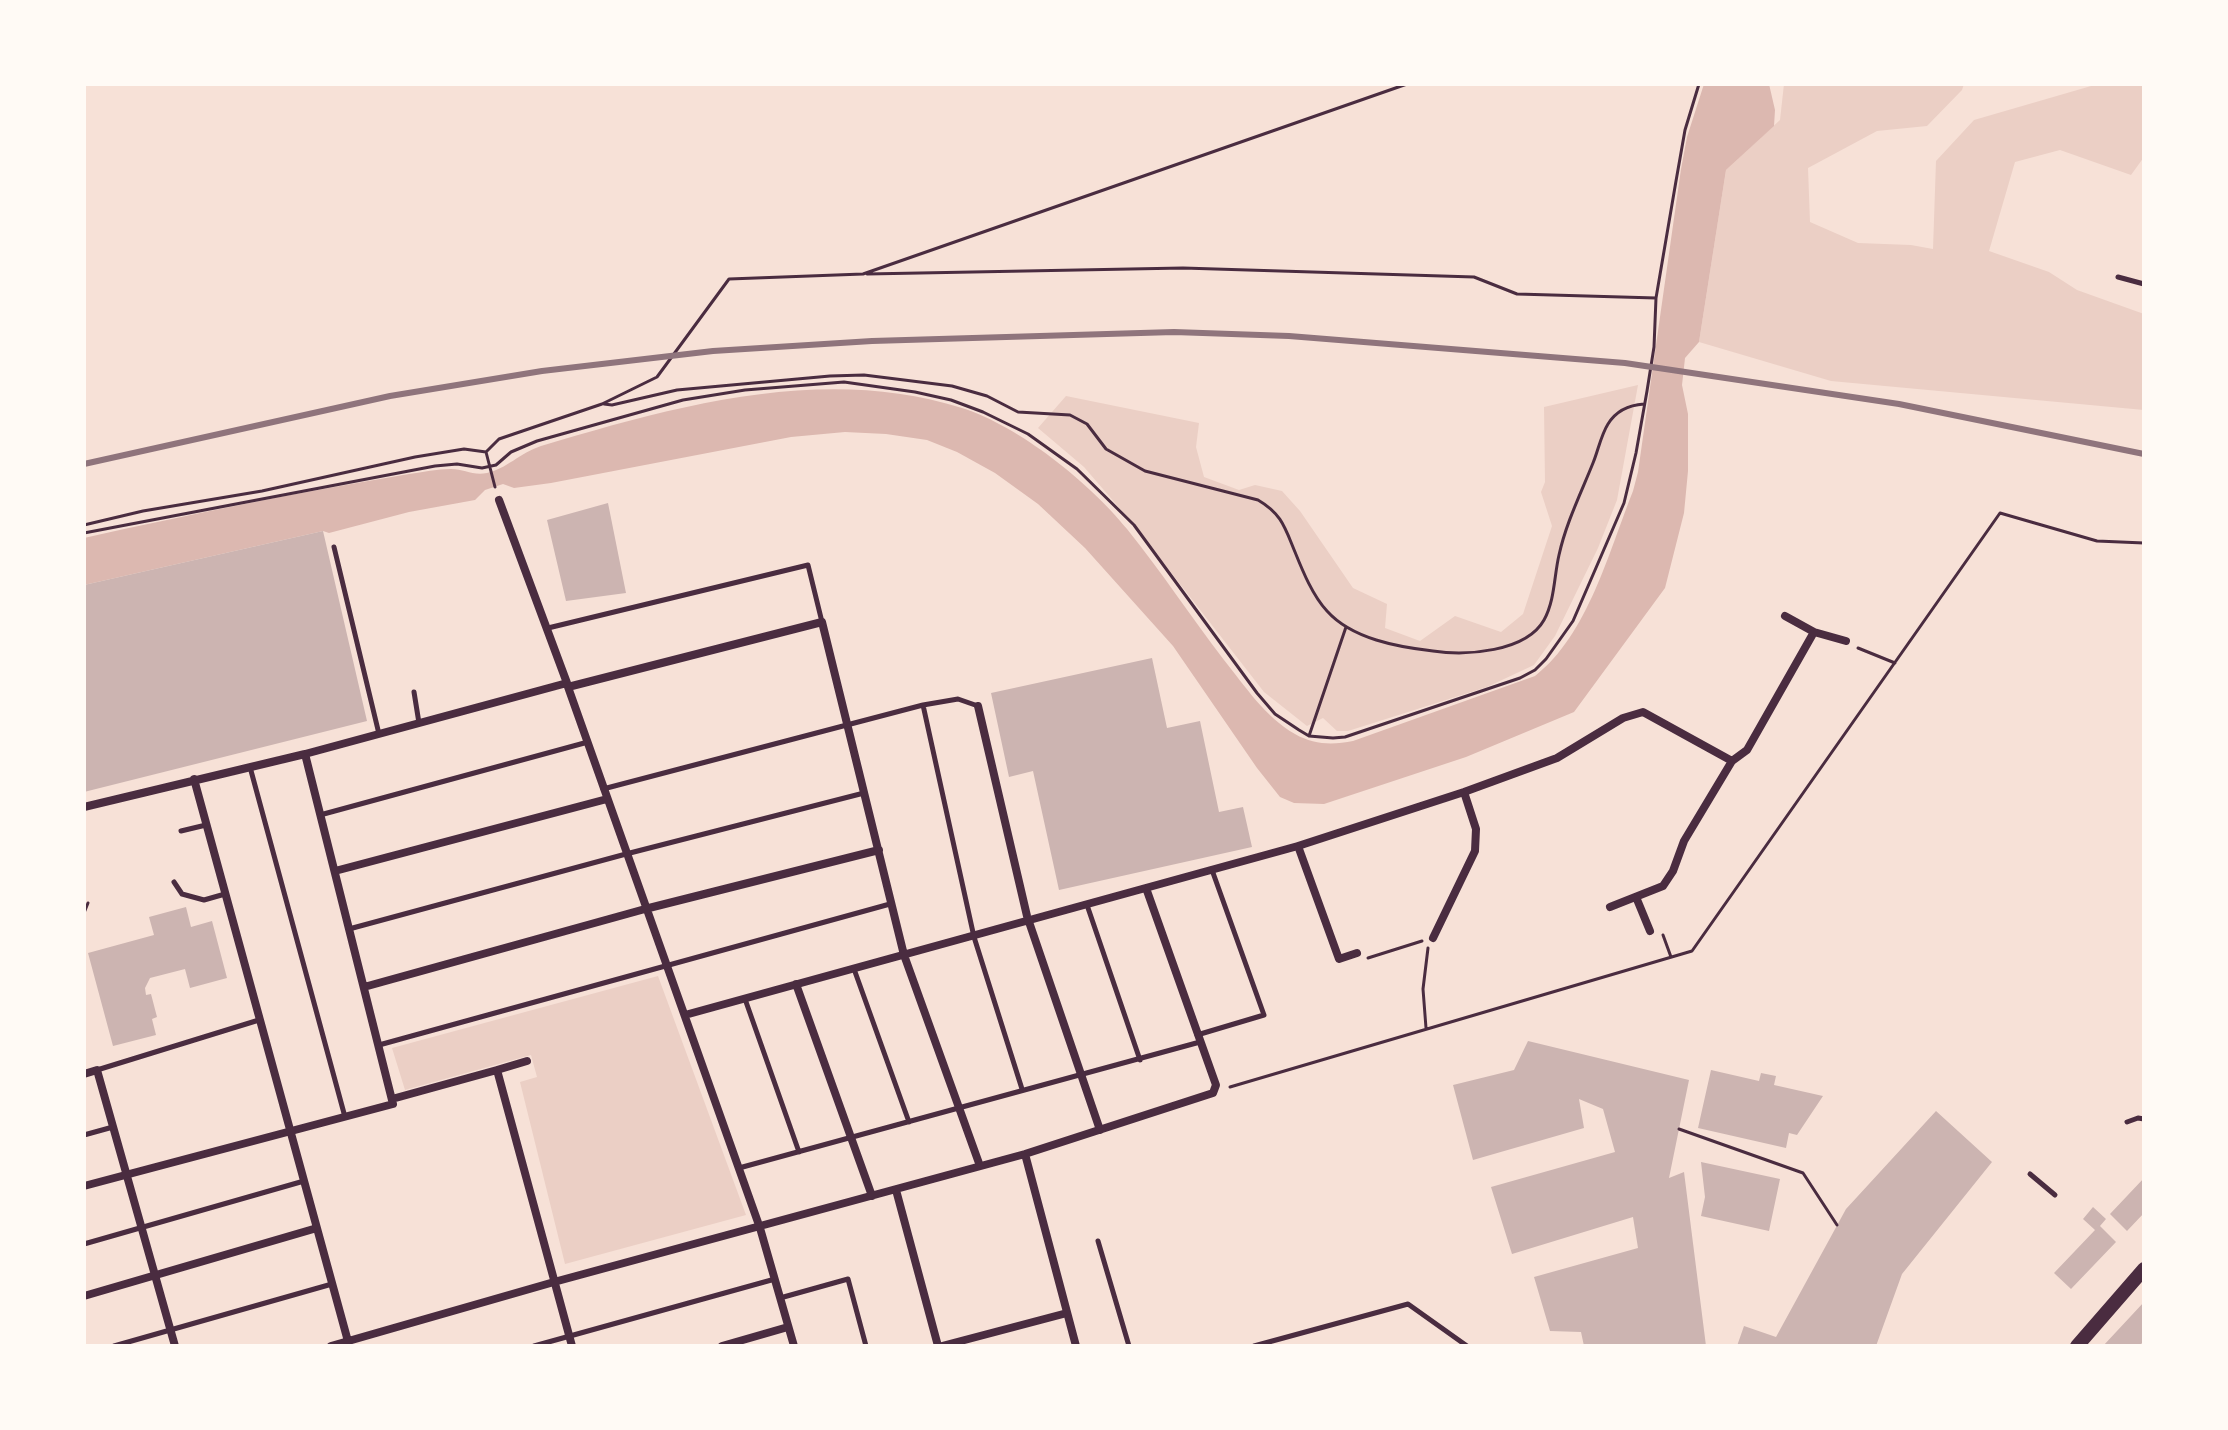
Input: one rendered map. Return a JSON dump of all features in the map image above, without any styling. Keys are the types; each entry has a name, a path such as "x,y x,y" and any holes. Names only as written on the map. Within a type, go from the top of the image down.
{"street":[{"path":"499,500 548,628 760,1228 794,1346"},
{"path":"1785,616 1814,632 1846,641"},
{"path":"84,807 822,622 904,955 980,1166"},
{"path":"1610,907 1663,886 1684,841 1732,761 1747,750 1814,632"},
{"path":"978,706 1028,920 1100,1130"},
{"path":"685,1015 1298,846 1557,758 1623,718 1643,712 1732,761"},
{"path":"305,754 393,1102"},
{"path":"194,779 348,1344"},
{"path":"1433,938 1475,851 1476,829 1464,792"},
{"path":"335,871 607,799"},
{"path":"1298,846 1339,959 1357,953"},
{"path":"364,987 645,909 879,850"},
{"path":"331,1346 348,1344 554,1282 1025,1154 1213,1093 1216,1085 1146,888"},
{"path":"1636,897 1650,931"},
{"path":"796,984 872,1196"},
{"path":"84,1186 345,1117 527,1061"},
{"path":"84,1074 97,1070 175,1346"},
{"path":"497,1070 570,1341"},
{"path":"1025,1154 1076,1346"},
{"path":"896,1190 940,1346 1067,1313"},
{"path":"84,1296 317,1228"},
{"path":"2077,1346 2144,1269"},
{"path":"722,1346 788,1327"}],"lane":[{"path":"2118,277 2144,284"},
{"path":"334,547 379,734"},
{"path":"548,628 808,565 822,622"},
{"path":"414,692 419,723"},
{"path":"603,789 923,705 958,699 978,706"},
{"path":"923,705 974,937 1022,1089"},
{"path":"320,815 588,742"},
{"path":"250,766 345,1117"},
{"path":"349,929 865,793"},
{"path":"181,831 206,825"},
{"path":"739,1168 1022,1089 1140,1060 1264,1015 1212,870"},
{"path":"174,882 182,894 204,900 226,894"},
{"path":"379,1045 892,904"},
{"path":"1086,904 1140,1060"},
{"path":"854,968 909,1122"},
{"path":"745,999 799,1152"},
{"path":"97,1070 260,1019"},
{"path":"2127,1122 2144,1119"},
{"path":"84,1135 113,1127"},
{"path":"2030,1174 2055,1195"},
{"path":"84,1244 304,1181"},
{"path":"1098,1241 1129,1346"},
{"path":"534,1346 570,1341 775,1279"},
{"path":"780,1298 848,1279 866,1346"},
{"path":"114,1346 332,1284"},
{"path":"1254,1346 1408,1304 1467,1346"}],"path":[{"path":"863,274 1407,84"},
{"path":"84,533 391,474 457,464 482,468 496,465 511,452 537,441 683,400 745,390 844,382 915,392 951,400 983,412 1028,434 1077,469 1134,525 1275,714 1309,736 1345,737 1520,678 1546,659 1573,621 1624,503 1636,453 1654,347 1656,298 1685,130 1699,84"},
{"path":"486,452 499,439 602,404 657,377 729,279 1183,268 1474,277 1517,294 1656,298"},
{"path":"602,404 612,405 689,388 864,375 952,386 987,396 1018,412 1070,415 1087,424 1106,449 1145,471 1258,500 1274,509 1281,517 1304,574 1326,611 1346,627 1372,639 1445,653 1484,652 1523,640 1543,622 1552,598 1559,553 1609,422 1627,406 1644,404"},
{"path":"84,525 464,449 486,452"},
{"path":"486,452 499,500"},
{"path":"389,463 391,474"},
{"path":"1309,736 1346,627"},
{"path":"1846,641 1895,663"},
{"path":"84,913 88,903"},
{"path":"1357,953 1360,961 1433,938"},
{"path":"1426,1029 1423,989 1425,953 1433,938"},
{"path":"1679,1129 1803,1173 1837,1225"}],"shaded area":[{"path":"1704,84 1769,84 1775,110 1774,126 1726,170 1699,342 1685,358 1682,385 1688,414 1688,471 1684,513 1665,588 1574,712 1466,757 1324,804 1294,803 1280,797 1173,646 1085,548 1038,504 995,473 927,440 845,432 791,437 551,483 514,488 503,484 485,490 475,500 84,585 84,538 409,474 451,469 487,473 541,446 697,405 803,390 857,390 910,395 984,416 1030,442 1074,475 1127,529 1224,660 1274,719 1295,734 1316,742 1353,741 1535,676 1553,659 1583,615 1605,565 1638,472 1681,169 1687,137"},
{"path":"1784,84 1964,84 1962,90 1927,126 1877,131 1808,168 1810,222 1858,243 1933,249 1936,161 1974,120 2098,84 2144,84 2144,157 2131,175 2060,150 2015,162 1989,251 2049,272 2077,290 2144,314 2144,410 1831,381 1699,342 1726,170 1780,120"},
{"path":"1638,385 1617,500 1598,548 1555,636 1534,665 1487,687 1348,731 1337,731 1323,718 1307,726 1264,692 1134,525 1084,467 1038,428 1066,396 1199,423 1196,447 1204,477 1239,490 1255,485 1282,491 1300,511 1353,588 1387,604 1385,628 1420,641 1455,616 1501,632 1523,614 1552,526 1541,492 1545,482 1544,407"},
{"path":"658,976 746,1215 565,1264 520,1082 537,1077 531,1055 405,1090 392,1048"}],"building":[{"path":"608,503 626,593 566,601 547,520"},
{"path":"323,531 367,721 84,792 84,585"},
{"path":"1152,658 1167,728 1200,721 1219,812 1243,807 1252,847 1059,890 1033,771 1009,777 991,693"},
{"path":"186,907 191,927 212,921 227,978 190,988 185,969 150,978 145,988 146,995 151,994 157,1017 152,1019 156,1035 113,1046 88,953 154,935 149,917"},
{"path":"1528,1041 1689,1080 1669,1178 1684,1172 1706,1346 1584,1346 1581,1332 1550,1331 1534,1277 1638,1248 1633,1217 1512,1254 1491,1187 1615,1152 1603,1109 1579,1099 1584,1128 1473,1160 1453,1085 1514,1070"},
{"path":"1711,1070 1759,1081 1761,1073 1776,1076 1774,1085 1823,1096 1797,1135 1789,1133 1786,1148 1698,1128"},
{"path":"1936,1111 1992,1162 1902,1274 1876,1346 1737,1346 1744,1326 1776,1337 1846,1209"},
{"path":"1701,1162 1780,1179 1769,1231 1701,1216 1705,1197"},
{"path":"2144,1178 2144,1213 2127,1231 2110,1214"},
{"path":"2093,1207 2106,1219 2100,1226 2116,1242 2071,1289 2054,1273 2095,1230 2083,1219"},
{"path":"2144,1302 2144,1341 2139,1346 2103,1346"}],"railway":[{"path":"84,464 390,396 542,371 713,351 872,341 1174,332 1289,336 1625,363 1899,404 2144,454"}]}
